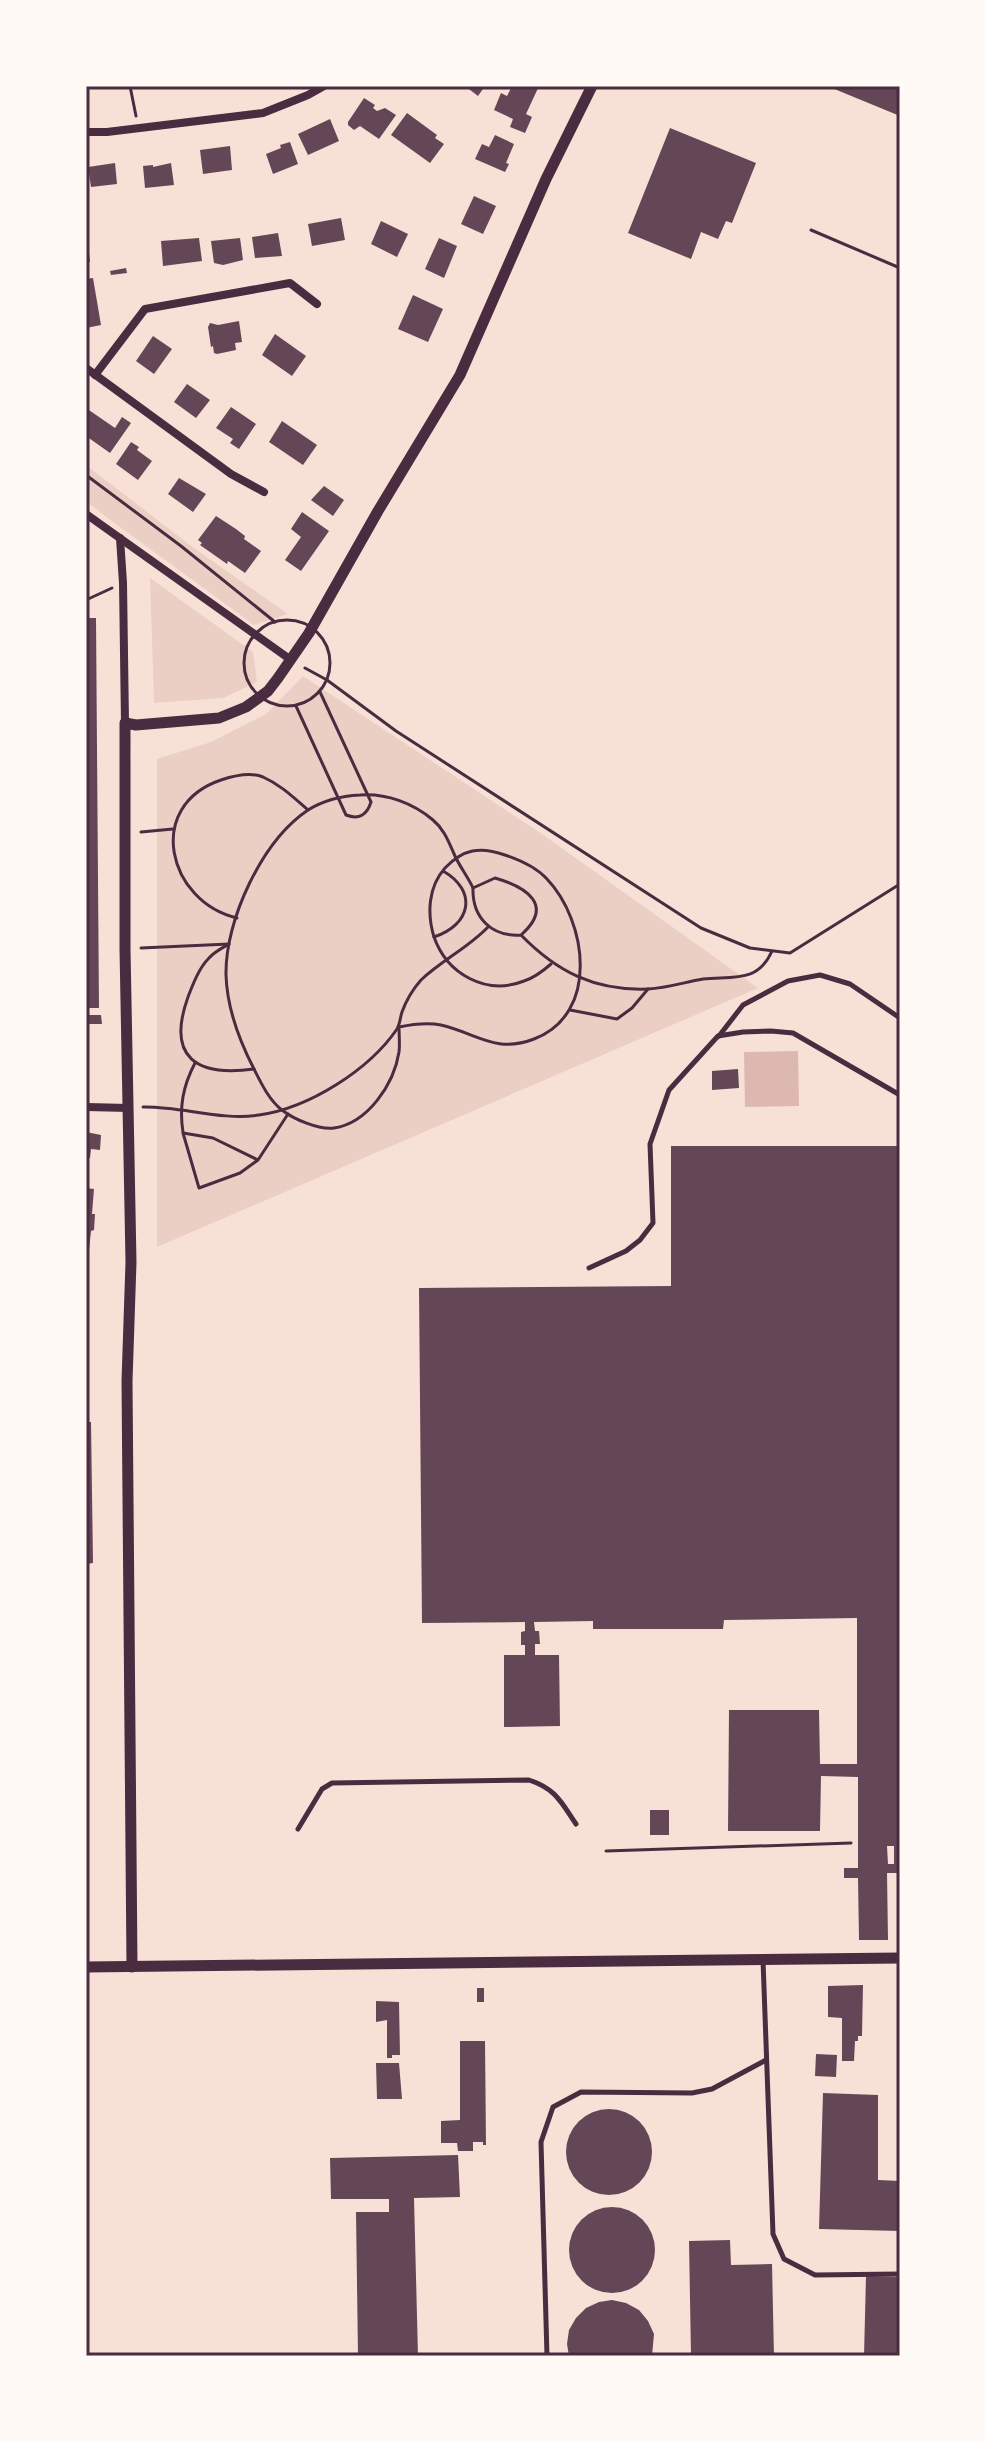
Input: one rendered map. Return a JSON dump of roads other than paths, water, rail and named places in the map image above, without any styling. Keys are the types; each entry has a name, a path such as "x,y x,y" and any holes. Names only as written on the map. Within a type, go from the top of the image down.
{"street":[{"path":"86,132 263,113 324,86"},
{"path":"125,723 136,725 219,718 246,707 268,691 291,660 460,375 546,179 592,86"},
{"path":"264,492 231,474 89,371 145,309 290,283 317,304"},
{"path":"86,514 291,660"},
{"path":"120,538 131,1262 127,1381 132,1967"},
{"path":"86,1107 129,1108"},
{"path":"86,1967 900,1958"}],"lane":[{"path":"589,1268 626,1251 640,1240 653,1223 650,1144 669,1090 743,1005 788,981 820,975 850,984 900,1018"},
{"path":"718,1036 743,1032 793,1033 900,1095"},
{"path":"298,1829 322,1789 332,1783 529,1780 557,1795 576,1824"},
{"path":"763,1959 773,2234 784,2259 815,2275 900,2274"},
{"path":"547,2356 541,2142 553,2107 581,2092 692,2093 712,2089 766,2060"}]}
